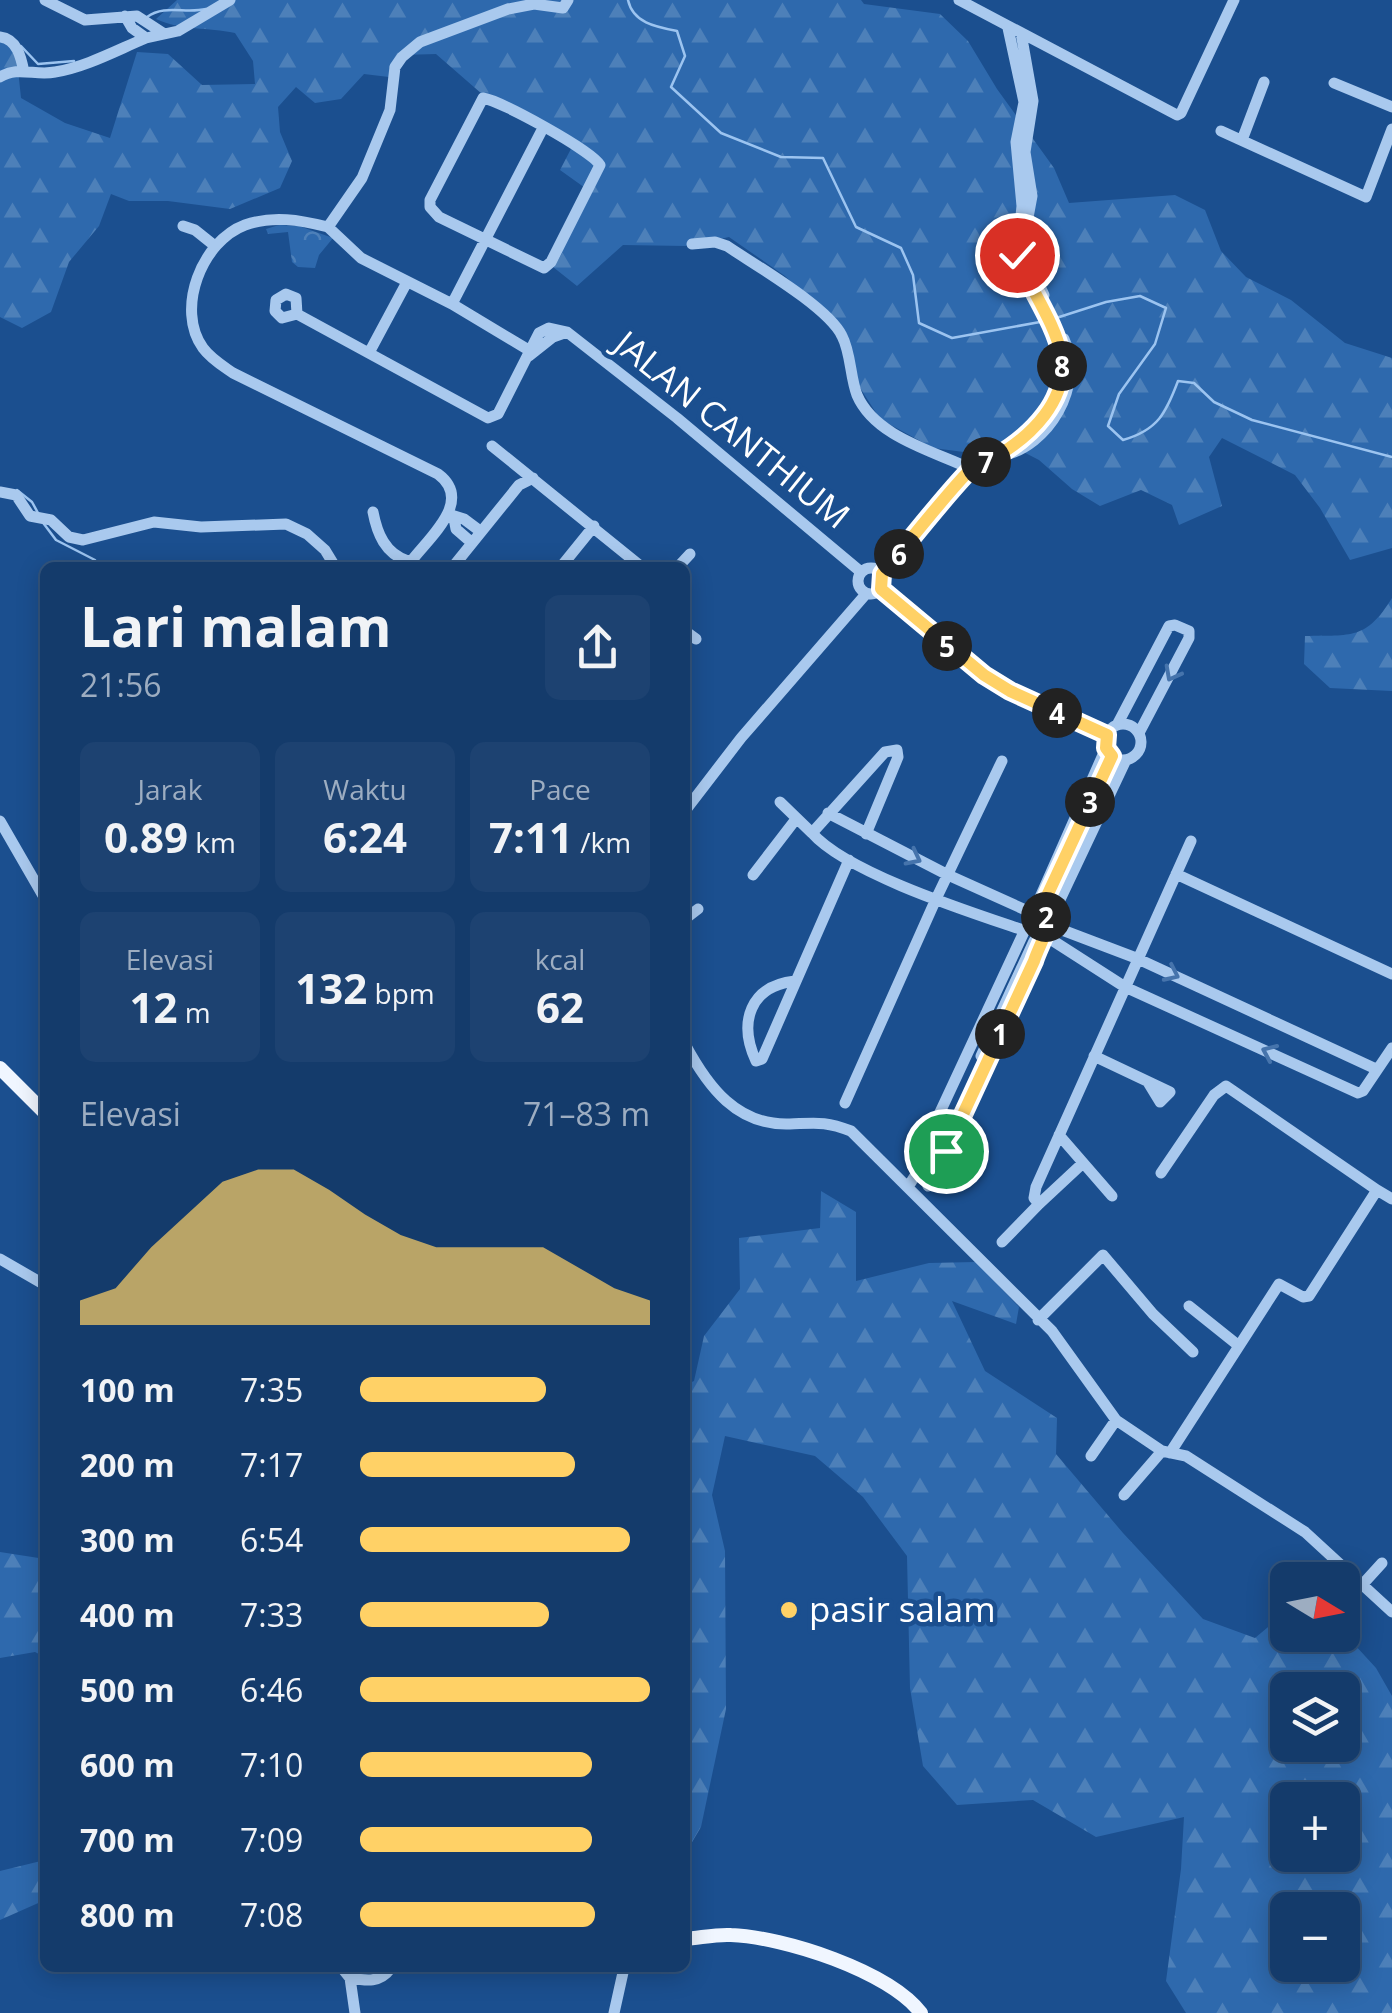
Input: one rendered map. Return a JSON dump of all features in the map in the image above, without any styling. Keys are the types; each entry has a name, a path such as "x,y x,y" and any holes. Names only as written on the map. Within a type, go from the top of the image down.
{"main road":[{"path":"1,1070 40,1108"},
{"path":"690,1938 729,1934 824,1957 870,1974 906,1996 921,2013"}],"street":[{"path":"45,0 85,20 163,33 178,31 230,0"},
{"path":"328,228 362,178 390,110 395,67 420,42 522,5 563,8 568,0"},
{"path":"959,0 1179,115 1234,0"},
{"path":"0,77 12,72 46,74 64,70 138,26"},
{"path":"881,589 882,574 971,469 1026,435 1051,407 1062,372 1064,349 1027,268 1017,255 1022,206 1016,142 1024,102 1008,28"},
{"path":"1021,33 1033,101 1024,152 1032,196 1024,239 1027,268"},
{"path":"0,38 7,38 20,52 24,72"},
{"path":"1242,140 1264,82"},
{"path":"1334,83 1392,108"},
{"path":"488,98 543,128 596,158 600,169 551,262 544,268 439,217 430,207 478,102 488,98"},
{"path":"452,304 543,128"},
{"path":"1222,131 1366,198 1392,128"},
{"path":"1378,172 1392,179"},
{"path":"297,314 488,418 498,414 529,354 452,304 361,258 328,228 306,221 266,220 236,229 215,246 205,261 193,296 194,328 204,349 242,379 438,474 452,490 451,516 456,529 471,542"},
{"path":"183,226 215,246"},
{"path":"692,244 715,242 727,246 812,306 843,336 855,388 864,408 896,435 971,469"},
{"path":"370,351 407,282"},
{"name":"JALAN CANTHIUM","path":"529,354 539,333 546,328 567,332 861,572"},
{"path":"492,446 636,562"},
{"path":"456,562 519,485 533,478"},
{"path":"0,492 16,495 30,516 41,518 68,537 83,540 154,522 201,527 266,522 286,524 307,534 332,562"},
{"path":"373,512 376,533 391,552 408,561 451,516"},
{"path":"451,516 464,519 480,531"},
{"path":"565,562 594,526"},
{"path":"683,562 690,554"},
{"path":"866,594 858,584 861,572 874,568 882,574"},
{"path":"690,804 866,594 881,589"},
{"path":"881,589 984,675 1114,752 1139,751 1139,733 1189,638 1189,631 1170,626 1118,725 1114,752 935,1158 928,1155 908,1187"},
{"path":"690,635 696,639"},
{"path":"1118,725 1130,725 1139,733"},
{"path":"812,833 885,752 897,750 897,761 866,834"},
{"path":"1037,925 1114,752"},
{"path":"846,1104 1002,761"},
{"path":"780,802 821,842 849,860 936,900 1037,925 1136,958 1376,1069"},
{"path":"828,813 1037,925 1125,987 1358,1092 1363,1091 1392,1048"},
{"path":"753,874 796,819"},
{"path":"0,822 40,891"},
{"path":"1039,1204 1034,1198 1036,1187 1192,841"},
{"path":"796,981 773,986 750,1010 747,1034 756,1061 762,1059 849,860"},
{"path":"1176,874 1392,974"},
{"path":"690,915 698,909"},
{"path":"690,1053 719,1097 740,1112 767,1122 828,1122 851,1130 1052,1331 1116,1420 1166,1452 1186,1456 1305,1532 1392,1612"},
{"path":"1094,1056 1149,1084"},
{"path":"1161,1173 1214,1095 1226,1086 1392,1199"},
{"path":"1059,1135 1112,1196"},
{"path":"928,1186 939,1143"},
{"path":"1002,1242 1083,1162"},
{"path":"1124,1494 1166,1452 1278,1284 1303,1297 1309,1296 1377,1190"},
{"path":"1038,1320 1102,1255 1153,1314 1193,1352"},
{"path":"0,1259 40,1281"},
{"path":"1189,1306 1239,1346"},
{"path":"1090,1456 1116,1420"},
{"path":"1362,1585 1382,1563"},
{"path":"355,2013 346,1973 374,1980 388,1972"},
{"path":"614,2013 623,1972"}],"green space":[{"path":"177,0 861,0 864,4 940,14 968,41 1054,168 1069,203 1175,195 1205,210 1221,251 1246,277 1291,300 1345,343 1392,358 1392,548 1350,560 1320,508 1295,475 1222,438 1209,457 1222,506 1179,525 1172,505 1141,490 1100,506 1072,489 1039,460 1006,443 964,452 933,448 880,419 855,380 842,330 785,276 729,237 687,246 623,245 577,286 548,263 588,190 560,170 573,145 482,94 436,54 401,55 389,77 364,74 341,99 315,103 296,87 278,107 280,132 292,161 280,188 230,209 168,201 129,201 111,194 99,226 69,262 51,312 22,328 0,317 0,32 15,41 21,98 65,123 110,138 137,52 168,54 202,85 255,84 253,61 235,33 156,19"},
{"path":"299,226 333,238 319,255 315,268 298,267 292,262 288,232 268,234 266,229"},
{"path":"1392,598 1392,691 1330,688 1304,664 1305,636 1356,632 1374,622"},
{"path":"821,1191 856,1212 856,1281 929,1263 976,1262 1019,1307 1016,1324 952,1301 985,1371 1057,1418 1056,1454 1203,1619 1255,1638 1270,1625 1270,1652 1360,1651 1376,1668 1392,1696 1392,2013 1186,2013 1166,1981 1184,1817 1096,1837 1033,1800 957,1805 923,1766 910,1688 907,1556 863,1497 815,1456 725,1436 712,1495 725,1551 726,1709 701,1827 690,1846 690,1383 694,1381 704,1336 740,1289 739,1238 820,1228"},
{"path":"0,1552 40,1558 40,1654 0,1658"},
{"path":"40,1861 40,1902 0,1920 0,1871"}],"waterway":[{"path":"628,0 640,19 677,31 685,56 671,87 721,133 781,157 823,158 856,227 901,248 913,275 919,323 952,338 1040,322"},
{"path":"147,17 168,10 206,9"},
{"path":"21,46 38,64 74,61"},
{"path":"1053,319 1140,296 1166,308 1155,344 1119,394 1108,426 1123,440 1145,431 1159,419 1178,381 1194,383 1214,402 1252,420 1392,457"},
{"path":"17,490 38,513"},
{"path":"44,524 56,540 95,560"}],"place":[{"name":"pasir salam","path":"789,1610"}],"route":[{"path":"946,1151 1034,961 1048,925 1040,911 1112,756 1106,748 1107,735 984,675 881,589 882,574 971,469 1026,435 1056,397 1062,372 1061,351 1017,255"}]}
